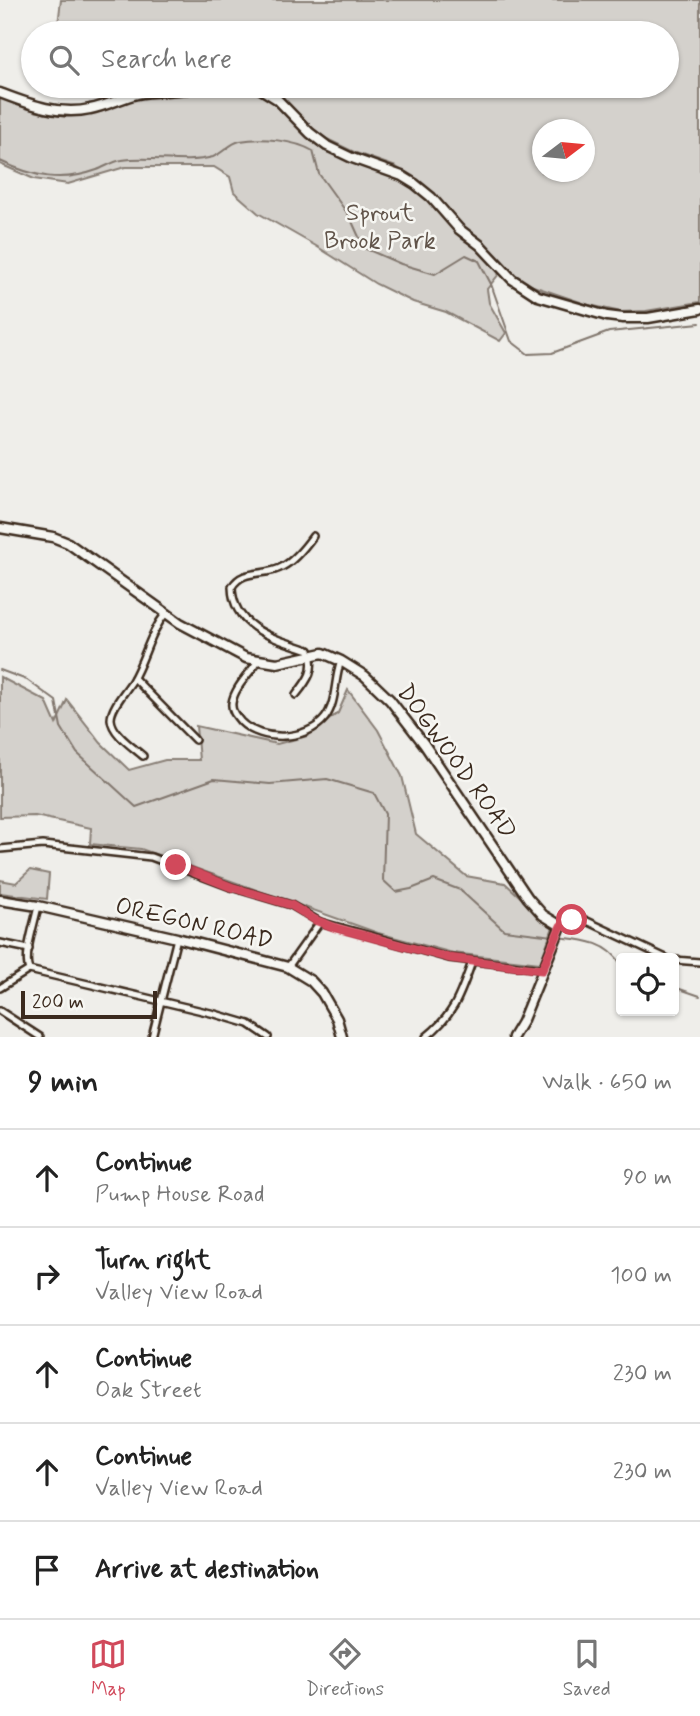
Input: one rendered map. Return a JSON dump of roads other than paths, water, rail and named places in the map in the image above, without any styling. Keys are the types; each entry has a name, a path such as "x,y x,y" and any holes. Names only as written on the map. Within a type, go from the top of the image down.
{"street":[{"path":"0,93 55,111 76,112 125,98"},
{"path":"274,98 327,146 402,176 415,184 512,279 538,296 622,318 648,318 700,309"},
{"name":"DOGWOOD ROAD","path":"0,528 53,537 68,543 180,623 258,662 284,663 323,653 341,661 374,683 410,725 528,898 560,930"},
{"path":"296,695 310,677 312,667 309,650 274,638 244,619 235,604 232,587 242,576 285,565 313,536"},
{"path":"143,756 125,742 111,718 134,678 152,633 166,613"},
{"path":"258,662 232,701 234,712 254,732 287,735 307,731 324,719 331,705 336,671 341,661"},
{"path":"134,678 195,740"},
{"path":"0,849 43,845 151,857 231,887 291,905 320,922 420,951 472,962 542,970"},
{"name":"OREGON ROAD","path":"0,900 38,906 288,967 311,981 322,993 337,1018 342,1037"},
{"path":"29,970 29,949 38,906"},
{"path":"513,1037 522,1022 560,930 572,920 584,920 655,953"},
{"path":"288,967 320,922"},
{"path":"152,1037 177,939"},
{"path":"0,943 29,949"},
{"path":"679,960 700,962"},
{"path":"426,1037 452,1013 472,962"},
{"path":"0,988 29,970 249,1024 268,1037"},
{"path":"0,1011 40,1037"}],"waterway":[{"path":"0,161 24,171 59,177 84,174 122,160 190,160 213,157 240,141 287,142 313,151 319,174 350,217 364,248 401,264 435,274 466,255 479,261 491,284 511,341 528,354 552,353 609,332 700,323"},
{"path":"0,670 27,680 56,701 61,727 77,753 136,807 214,779 270,784 327,779 374,793 385,814 383,880 396,892 434,880 460,890 504,930 553,936"},
{"path":"558,937 594,943 609,950 616,957"},
{"path":"679,989 700,996"}],"park label":[{"name":"Sprout Brook Park","path":"380,227"}]}
